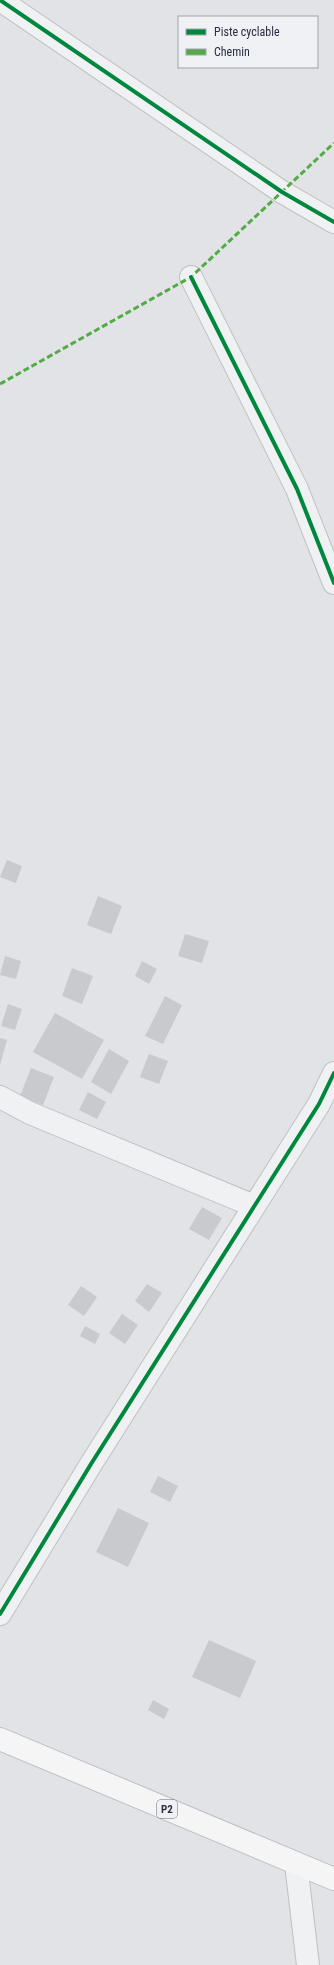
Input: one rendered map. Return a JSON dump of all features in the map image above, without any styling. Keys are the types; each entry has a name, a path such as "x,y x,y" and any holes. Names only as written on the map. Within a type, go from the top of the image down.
{"main road":[{"name":"P2","path":"0,1739 334,1879"}],"street":[{"path":"0,0 282,192 334,222"},
{"path":"190,277 296,489 334,582"},
{"path":"0,1614 91,1464 319,1104 334,1074"},
{"path":"0,1097 30,1113 254,1206"},
{"path":"296,1864 308,1965"}],"building":[{"path":"7,860 22,866 16,883 0,877"},
{"path":"98,896 122,906 111,934 87,925"},
{"path":"185,934 209,941 202,963 178,956"},
{"path":"5,956 21,961 16,979 0,975"},
{"path":"142,961 157,969 149,984 135,976"},
{"path":"72,968 93,976 82,1004 62,996"},
{"path":"165,996 182,1005 163,1044 145,1036"},
{"path":"8,1004 22,1009 15,1030 1,1026"},
{"path":"55,1013 104,1040 82,1079 33,1052"},
{"path":"0,1038 7,1040 0,1065"},
{"path":"109,1049 129,1061 111,1094 91,1082"},
{"path":"149,1054 168,1061 159,1084 140,1077"},
{"path":"31,1068 54,1077 43,1105 20,1096"},
{"path":"88,1092 106,1102 97,1119 79,1110"},
{"path":"202,1207 222,1218 209,1240 189,1229"},
{"path":"147,1284 162,1293 149,1312 135,1301"},
{"path":"81,1286 97,1297 84,1316 68,1305"},
{"path":"122,1314 138,1325 125,1344 109,1333"},
{"path":"85,1326 100,1334 95,1344 80,1336"},
{"path":"158,1476 178,1486 170,1502 150,1492"},
{"path":"118,1508 149,1523 128,1567 96,1552"},
{"path":"209,1640 256,1661 240,1698 192,1677"},
{"path":"153,1700 169,1709 164,1719 148,1710"}],"marked path":[{"path":"0,384 191,277 334,143"}],"cycle path":[{"path":"0,0 282,192 334,222"},
{"path":"191,277 297,489 334,583"},
{"path":"0,1614 91,1464 319,1104 334,1073"}]}
